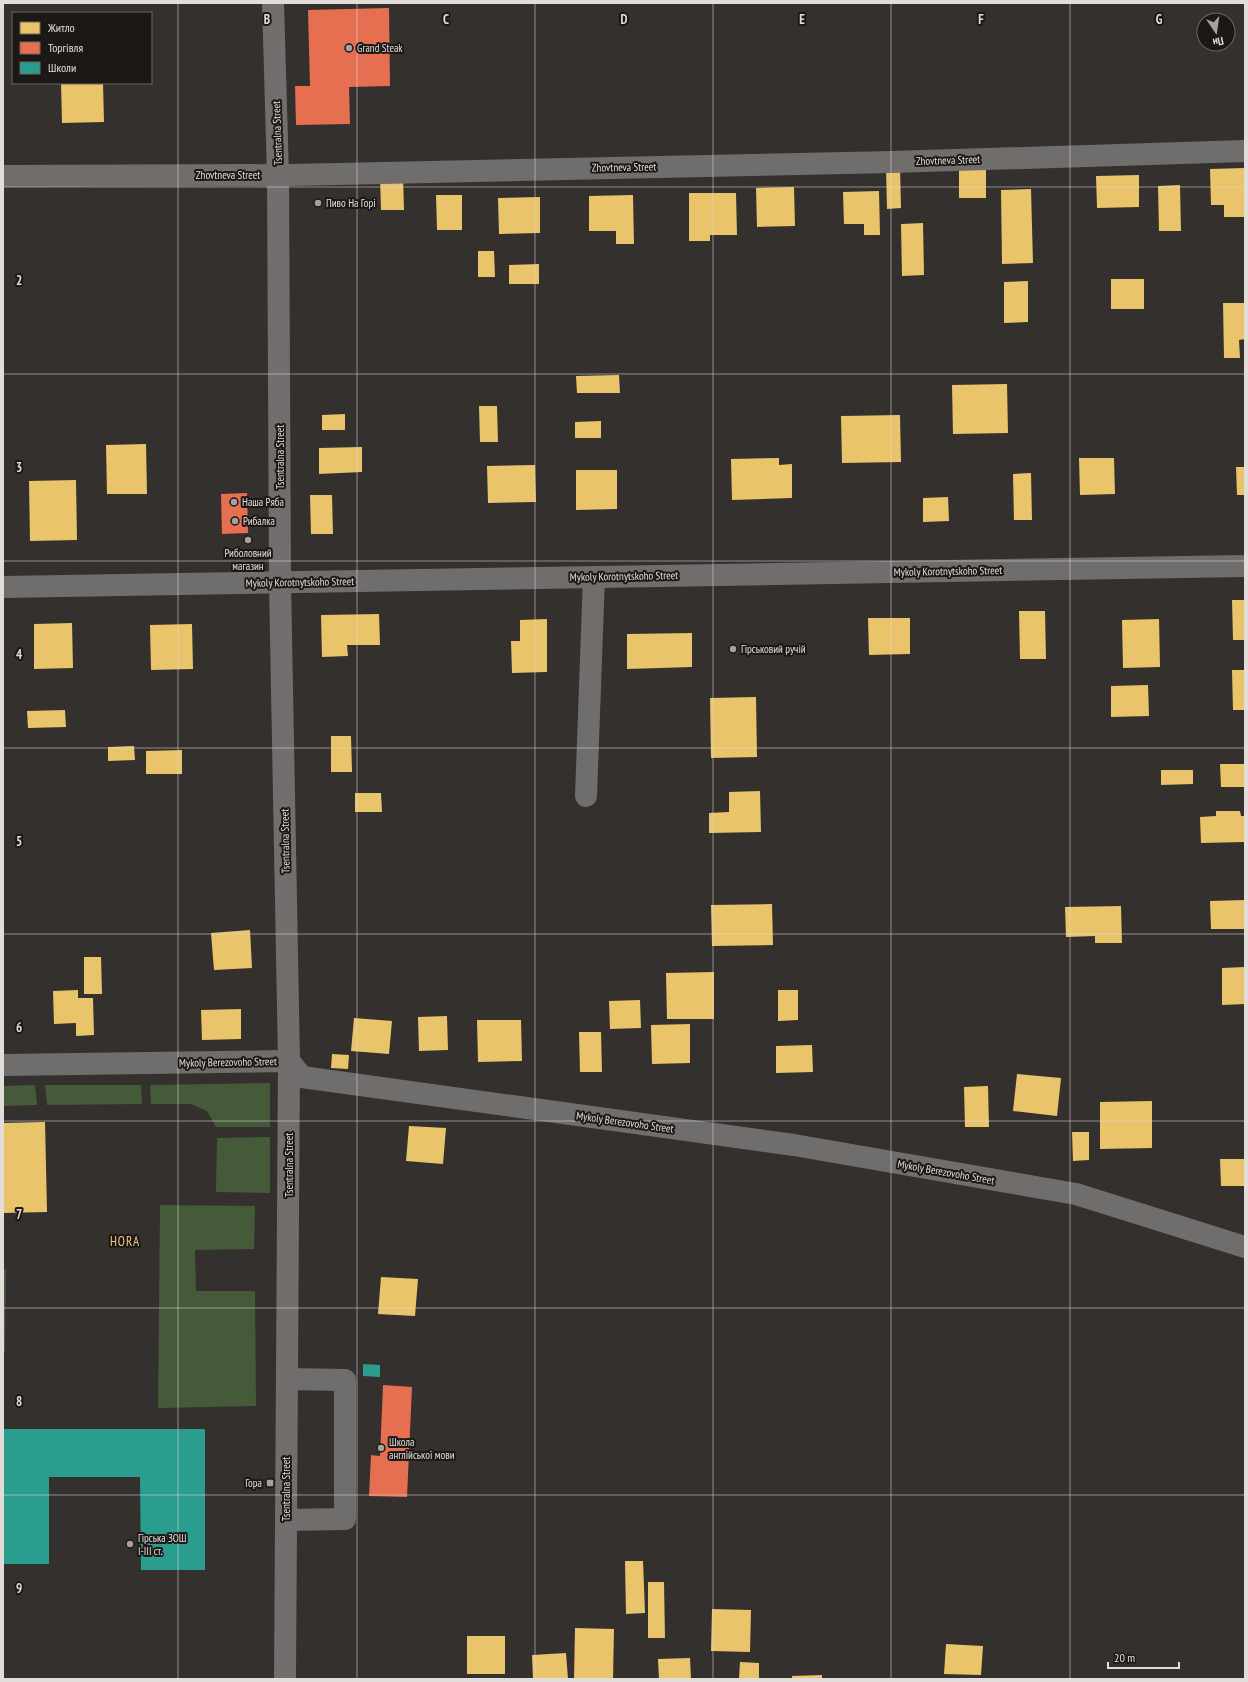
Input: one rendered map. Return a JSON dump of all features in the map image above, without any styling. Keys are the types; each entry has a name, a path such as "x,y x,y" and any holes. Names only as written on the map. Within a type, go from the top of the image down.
{"main road":[{"name":"Tsentralna Street","path":"273,3 278,175 280,582 289,1061 285,1679"}],"street":[{"name":"Zhovtneva Street","path":"3,176 278,175 884,162 1245,151"},
{"name":"Mykoly Korotnytskoho Street","path":"3,586 1245,566"},
{"path":"586,796 594,577"},
{"name":"Mykoly Berezovoho Street","path":"3,1065 289,1061 302,1077 794,1146 1076,1194 1245,1247"},
{"path":"286,1520 345,1519 345,1380 287,1379"}],"green space":[{"path":"270,1083 270,1127 216,1127 207,1111 191,1104 151,1104 150,1085"},
{"path":"35,1085 37,1105 3,1106 3,1086"},
{"path":"45,1085 141,1085 142,1104 47,1105"},
{"path":"270,1137 270,1193 216,1192 217,1138"},
{"path":"160,1205 255,1206 254,1249 195,1250 196,1291 255,1291 256,1406 158,1408"},
{"path":"3,1269 6,1269 5,1352 3,1352"}],"building: Житло":[{"path":"61,84 103,84 104,122 62,123"},
{"path":"886,167 900,167 901,208 887,209"},
{"path":"959,167 986,167 986,198 959,198"},
{"path":"1245,168 1245,217 1224,217 1224,205 1211,205 1210,169"},
{"path":"1139,175 1139,207 1097,208 1096,176"},
{"path":"403,177 404,210 381,210 380,178"},
{"path":"1180,185 1181,231 1159,231 1158,186"},
{"path":"794,187 795,226 757,227 756,188"},
{"path":"1031,189 1033,263 1002,264 1001,190"},
{"path":"879,191 880,235 864,235 864,224 844,224 843,192"},
{"path":"689,193 736,193 737,235 710,235 710,241 689,241"},
{"path":"436,195 462,195 462,230 437,230"},
{"path":"633,195 634,244 616,244 616,231 589,231 589,196"},
{"path":"540,197 540,233 499,234 498,198"},
{"path":"923,223 924,275 902,276 901,224"},
{"path":"478,251 494,251 495,277 478,277"},
{"path":"539,264 539,284 509,284 509,265"},
{"path":"1111,279 1144,279 1144,309 1111,309"},
{"path":"1028,281 1028,322 1004,323 1004,282"},
{"path":"1223,303 1245,303 1245,339 1239,340 1240,358 1224,358"},
{"path":"619,375 620,393 577,393 576,376"},
{"path":"1007,384 1008,433 953,434 952,385"},
{"path":"479,406 497,406 498,442 480,442"},
{"path":"345,414 345,430 322,430 322,415"},
{"path":"900,415 901,462 842,463 841,416"},
{"path":"601,421 601,438 575,438 575,422"},
{"path":"146,444 147,494 107,494 106,445"},
{"path":"362,447 362,472 319,474 319,448"},
{"path":"779,458 779,465 792,464 792,498 732,500 731,459"},
{"path":"1079,458 1114,458 1115,494 1080,495"},
{"path":"535,465 536,502 488,503 487,466"},
{"path":"1236,467 1245,467 1245,495 1237,495"},
{"path":"576,470 617,470 617,509 576,510"},
{"path":"1031,473 1032,520 1014,520 1013,474"},
{"path":"76,480 77,540 30,541 29,481"},
{"path":"310,495 332,495 333,534 311,534"},
{"path":"948,497 949,521 923,522 923,498"},
{"path":"1232,600 1245,600 1245,640 1233,640"},
{"path":"1019,611 1045,611 1046,659 1020,659"},
{"path":"379,614 380,645 347,645 348,656 322,657 321,615"},
{"path":"868,618 910,618 910,654 869,655"},
{"path":"547,619 547,672 512,673 511,641 520,641 520,620"},
{"path":"1159,619 1160,667 1123,668 1122,620"},
{"path":"72,623 73,668 34,669 34,624"},
{"path":"192,624 193,669 151,670 150,625"},
{"path":"692,633 692,667 627,669 627,634"},
{"path":"1232,670 1245,670 1245,710 1233,710"},
{"path":"1148,685 1149,716 1111,717 1111,686"},
{"path":"756,697 757,757 711,758 710,698"},
{"path":"65,710 66,727 28,728 27,711"},
{"path":"331,736 351,736 352,772 331,772"},
{"path":"134,746 135,760 108,761 108,747"},
{"path":"182,750 182,774 146,774 146,751"},
{"path":"1220,764 1245,764 1245,787 1221,787"},
{"path":"1161,770 1193,770 1193,784 1161,785"},
{"path":"760,791 761,832 709,833 709,813 729,812 729,792"},
{"path":"355,793 381,793 382,812 355,812"},
{"path":"1216,811 1240,811 1241,816 1245,816 1245,842 1201,843 1200,817 1216,816"},
{"path":"1245,900 1245,929 1211,929 1210,901"},
{"path":"772,904 773,945 712,946 711,905"},
{"path":"1121,906 1122,943 1095,943 1095,936 1066,937 1065,907"},
{"path":"250,930 252,968 214,970 211,933"},
{"path":"84,957 101,957 102,994 84,994"},
{"path":"1245,967 1245,1004 1222,1005 1222,968"},
{"path":"714,972 714,1019 667,1019 666,973"},
{"path":"78,990 78,998 93,998 94,1035 76,1036 76,1023 54,1024 53,991"},
{"path":"778,990 798,990 798,1020 778,1021"},
{"path":"640,1000 641,1028 610,1029 609,1001"},
{"path":"241,1009 241,1039 202,1040 201,1010"},
{"path":"447,1016 448,1050 419,1051 418,1017"},
{"path":"354,1018 392,1021 389,1054 351,1051"},
{"path":"477,1020 521,1020 522,1061 478,1062"},
{"path":"690,1024 690,1063 652,1064 651,1025"},
{"path":"579,1032 601,1032 602,1072 580,1072"},
{"path":"812,1045 813,1072 776,1073 776,1046"},
{"path":"332,1054 349,1055 348,1069 331,1068"},
{"path":"1017,1074 1061,1078 1057,1116 1013,1111"},
{"path":"988,1086 989,1127 965,1127 964,1087"},
{"path":"1152,1101 1152,1148 1100,1149 1100,1102"},
{"path":"45,1122 47,1212 3,1213 3,1123"},
{"path":"409,1126 446,1128 443,1164 406,1161"},
{"path":"1072,1132 1089,1132 1089,1160 1073,1161"},
{"path":"1220,1159 1245,1159 1245,1186 1221,1186"},
{"path":"381,1277 418,1279 415,1316 378,1314"},
{"path":"625,1561 643,1561 645,1613 626,1614"},
{"path":"648,1582 664,1582 665,1638 648,1638"},
{"path":"712,1609 751,1610 750,1652 711,1651"},
{"path":"575,1628 614,1629 613,1679 574,1679"},
{"path":"467,1636 505,1636 505,1674 467,1674"},
{"path":"946,1644 983,1646 981,1675 944,1674"},
{"path":"566,1653 568,1679 533,1679 532,1655"},
{"path":"690,1658 691,1679 659,1679 658,1659"},
{"path":"740,1662 759,1663 759,1679 739,1679"},
{"path":"822,1675 822,1679 792,1679 792,1676"}],"building: Торгівля":[{"name":"Grand Steak","path":"389,8 390,86 349,87 350,124 296,125 295,86 310,86 308,10"},
{"path":"247,493 248,533 222,534 221,494"},
{"path":"383,1385 412,1387 407,1497 369,1496 371,1455 380,1456"}],"building: Школи":[{"path":"363,1364 380,1365 380,1377 363,1376"},
{"path":"3,1429 205,1429 205,1570 141,1570 140,1477 49,1477 49,1564 3,1564"}],"place":[{"name":"Grand Steak","path":"349,48"},
{"name":"Пиво На Горі","path":"318,203"},
{"name":"Наша Ряба","path":"234,502"},
{"name":"Рибалка","path":"235,521"},
{"name":"Риболовний магазин","path":"248,540"},
{"name":"Гірськовий ручій","path":"733,649"},
{"name":"Школа англійської мови","path":"381,1448"},
{"name":"Гора","path":"270,1483"},
{"name":"Гірська ЗОШ І-ІІІ ст.","path":"130,1544"}],"district":[{"name":"HORA","path":"125,1241"}]}
